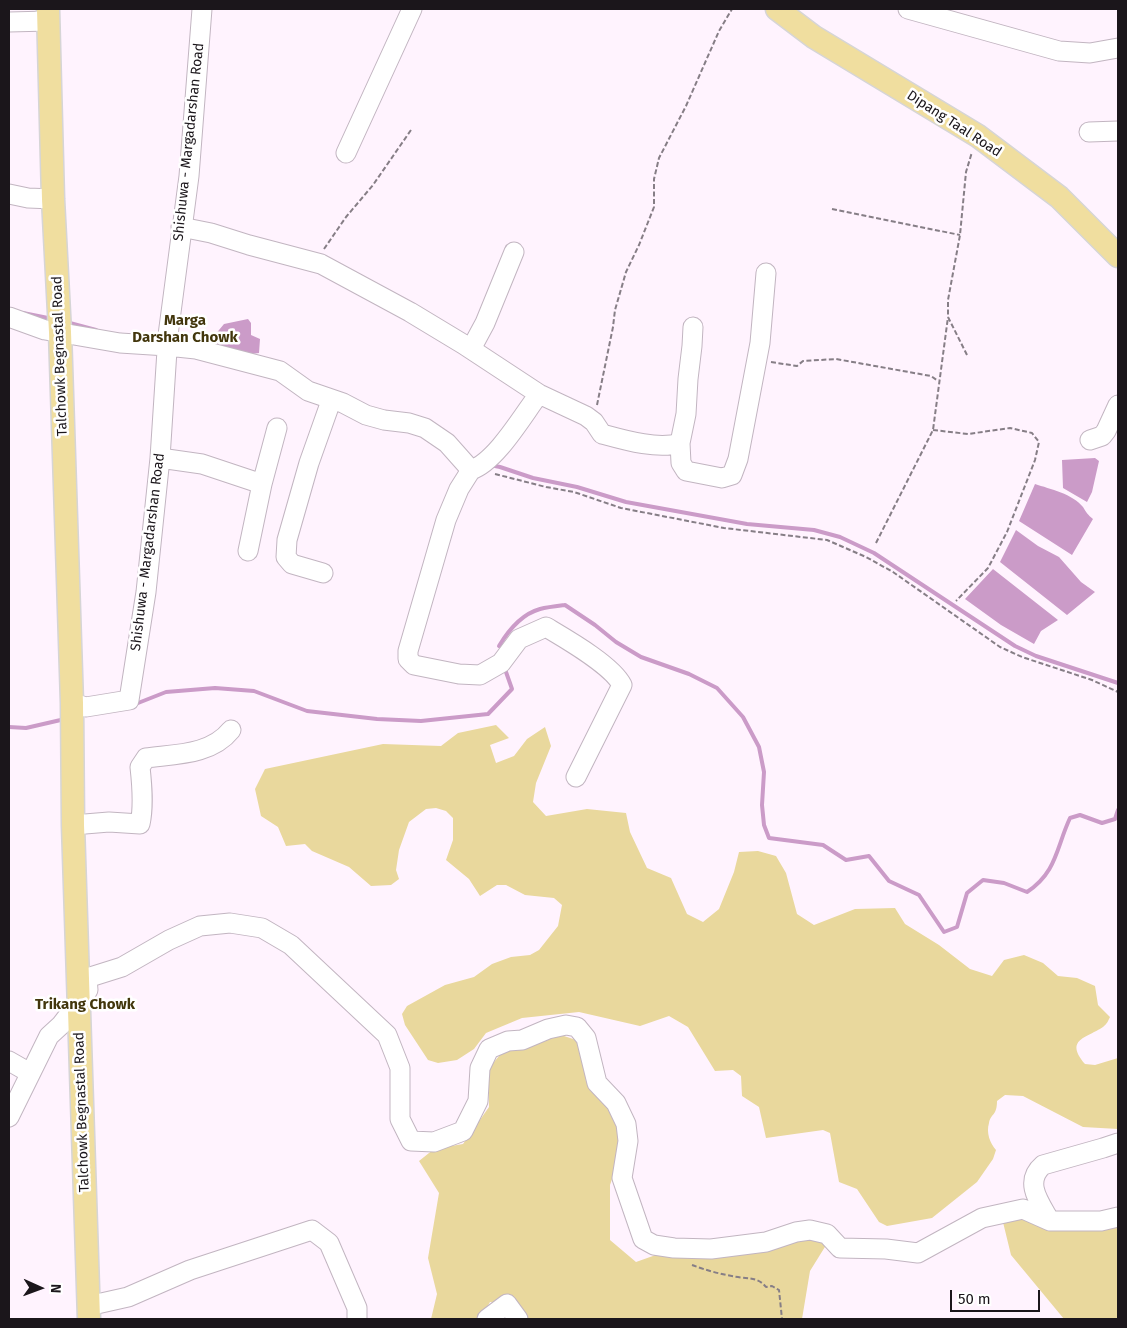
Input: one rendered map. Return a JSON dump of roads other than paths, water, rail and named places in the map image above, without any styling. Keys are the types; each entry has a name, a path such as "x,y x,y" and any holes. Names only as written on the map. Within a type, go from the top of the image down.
{"main road":[{"name":"Dipang Taal Road","path":"777,9 814,37 978,136 1059,197 1118,256"},
{"name":"Talchowk Begnastal Road","path":"48,15 53,199 60,332 73,714 73,825 89,1312"}],"street":[{"name":"Shishuwa - Margadarshan Road","path":"73,714 86,707 129,700 146,592 160,458 168,340 189,176 202,9"},
{"path":"346,153 412,9"},
{"path":"908,9 1059,51 1090,53 1118,48"},
{"path":"9,22 48,15"},
{"path":"1089,132 1118,132"},
{"path":"9,194 28,198 53,199"},
{"path":"181,227 211,233 249,246 315,263 338,273 410,312 539,394 572,408 594,422 602,434 623,440 670,446 680,443"},
{"path":"470,349 485,323 514,252"},
{"path":"693,327 686,414 680,443 681,463 686,471 722,478 732,475 738,459 760,344 766,273"},
{"path":"9,317 45,330 120,343 168,340 196,350 280,371 308,391 343,403 366,415 384,420 409,423 424,428 478,466"},
{"path":"539,394 508,436 478,466 459,489 446,520 408,651 408,659 414,665 459,674 480,675 501,663 519,639 546,627 576,646 617,676 622,685 576,777"},
{"path":"323,573 292,564 286,557 287,540 309,463 331,400"},
{"path":"1090,440 1102,436 1106,431 1118,405"},
{"path":"248,551 262,484 278,428"},
{"path":"160,458 202,464 262,484"},
{"path":"73,825 109,822 140,824 142,815 140,767 146,758 200,751 226,736 231,730"},
{"path":"9,1117 49,1036 61,1025 88,990 87,978 122,967 169,940 200,926 230,923 262,928 291,945 387,1035 400,1068 400,1119 411,1141 434,1142 463,1130 478,1101 480,1068 489,1049 508,1041 522,1040 548,1029 566,1025 576,1027 586,1038 597,1083 616,1103 626,1124 628,1141 622,1178 643,1239 654,1245 674,1248 711,1248 766,1242 796,1232 810,1230 827,1234 840,1248 918,1253 982,1218 1022,1209 1050,1221 1101,1221 1118,1217"},
{"path":"9,1061 30,1073"},
{"path":"1050,1221 1034,1192 1037,1170 1043,1165 1118,1142"},
{"path":"89,1312 190,1270 312,1230 329,1243 357,1308 357,1319"},
{"path":"487,1319 508,1304 518,1319"}],"waterway":[{"path":"23,313 53,319"},
{"path":"66,322 96,330"},
{"path":"490,465 533,478 577,487 626,502 747,524 814,530 840,537 874,553 1015,646 1036,656 1118,683"},
{"path":"499,646 511,629 533,611 565,605 616,642 641,657 689,674 717,688 743,717 759,747 764,772 762,805 764,825 769,838 823,845 846,860 869,856 889,881 919,895 944,932 957,927 967,893 983,880 1004,883 1027,892 1037,884 1050,868 1070,818 1080,815 1102,823 1115,819 1118,810"},
{"path":"133,705 166,692 215,688 254,691 307,711 377,719 421,721 488,714 512,689 506,672"},
{"path":"9,727 26,728 65,719"}],"district":[{"name":"Marga Darshan Chowk","path":"185,330"},
{"name":"Trikang Chowk","path":"85,1005"}]}
